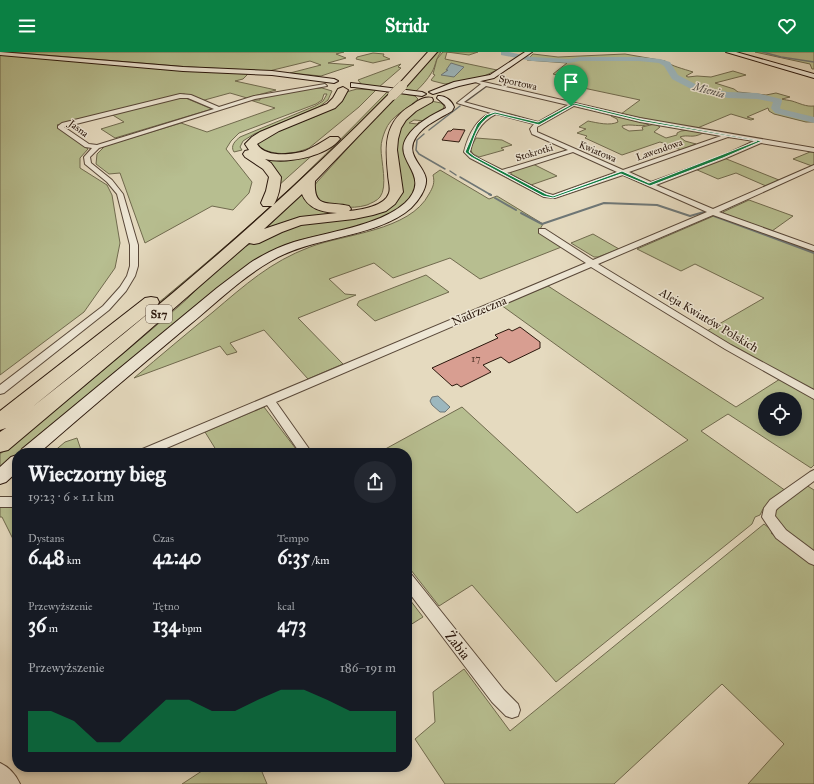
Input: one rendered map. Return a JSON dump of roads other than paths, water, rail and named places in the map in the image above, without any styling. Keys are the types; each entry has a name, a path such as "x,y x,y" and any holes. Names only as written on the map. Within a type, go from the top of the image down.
{"highway":[{"path":"404,70 422,52"},
{"name":"S17","path":"0,444 91,372 226,256 309,180 396,87 433,52"},
{"path":"268,203 273,191 275,177 267,166 245,151 245,143 252,136 325,105 332,99 336,85"},
{"name":"S17","path":"0,422 132,318 213,250 300,174 337,137 309,152 284,157 267,156 259,153 254,150 251,144 253,140 264,134 331,106 338,99 341,91 336,85"},
{"name":"S17","path":"365,109 381,93 396,87"},
{"path":"309,180 309,197 314,202 322,206 340,209 353,209 370,206 379,202 386,195 388,188 384,151 387,133 391,125 401,113 431,96"},
{"path":"226,256 262,235 285,226 310,219 364,213 380,208 388,203 396,192 391,148 393,133 402,119 431,96"}],"street":[{"path":"729,52 814,76"},
{"path":"0,53 183,69 267,72 336,85 369,88 396,87 431,96 449,104 450,107 445,112 417,130 409,141 408,152 421,179 421,184 419,193 407,206 378,222 293,246 260,262 142,357 34,448"},
{"path":"431,96 495,76 524,55"},
{"name":"Sportowa","path":"477,81 640,120 814,150"},
{"path":"486,84 460,103 539,124 574,104"},
{"name":"Jasna","path":"217,108 188,96 180,96 64,124 60,127 87,146 97,147 217,108 265,95 298,89 336,85"},
{"path":"495,113 486,117 478,124 467,152 472,157 502,172"},
{"name":"Kwiatowa","path":"539,124 533,129 534,133 572,151 713,212 814,250"},
{"name":"Lawendowa","path":"502,172 544,195 553,197 726,135"},
{"path":"649,185 722,158 761,141"},
{"path":"0,390 106,308 120,293 130,276 134,263 135,249 120,194 116,187 88,164 87,157 97,147"},
{"name":"Stokrotki","path":"502,172 572,151"},
{"name":"Nadrzeczna","path":"156,448 592,264 814,168"},
{"name":"Aleja Kwiatów Polskich","path":"542,231 575,251 592,264 748,360 814,395"},
{"path":"269,400 303,448"},
{"path":"0,477 12,466"},
{"path":"814,475 770,508 768,517 781,534 814,559"},
{"path":"0,502 12,502"},
{"name":"Żabia","path":"412,585 498,696 512,710"},
{"path":"0,772 10,784"}],"water":[{"path":"451,63 464,67 454,77 441,75 448,70 446,70"},
{"path":"438,396 450,407 445,412 440,412 432,405 430,401 432,397"}],"waterway":[{"name":"Mienia","path":"505,52 504,53 532,59 569,61 580,59 639,59 660,61 667,64 675,77 696,88 728,95 757,96 778,101 775,108 778,111 814,120"},
{"path":"763,52 781,57 814,62"},
{"path":"464,103 487,86"},
{"path":"429,130 460,106"},
{"path":"424,134 417,140 416,150 419,154 445,169"},
{"path":"450,171 456,175"},
{"path":"460,177 491,195 489,194"},
{"path":"495,198 516,210"},
{"path":"521,213 542,224 604,203 657,205 690,216 704,212"},
{"path":"714,216 814,253"}]}
